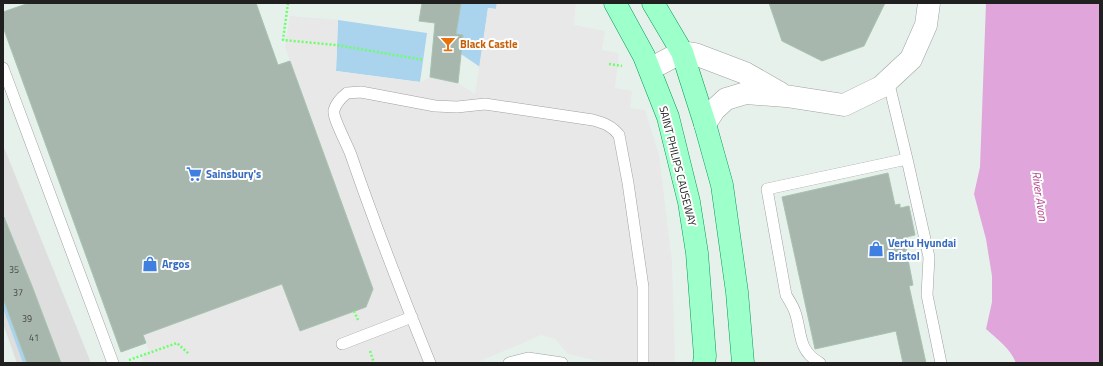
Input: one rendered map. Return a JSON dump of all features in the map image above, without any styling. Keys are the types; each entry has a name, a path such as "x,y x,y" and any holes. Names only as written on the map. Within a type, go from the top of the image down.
{"main road":[{"name":"SAINT PHILIPS CAUSEWAY","path":"615,3 650,69 668,117 689,202 697,253 705,356 704,363"},
{"path":"653,3 682,52 705,124 722,185 742,334 743,363"},
{"path":"742,334 755,363"}],"street":[{"path":"705,124 714,110 726,99 746,93 786,96 844,105 881,87 911,59 926,25 930,3"},
{"path":"650,69 682,52 695,54 745,73 786,96"}],"lane":[{"path":"3,68 118,363"},
{"path":"888,80 929,257 927,295 941,363"},
{"path":"430,363 392,270 349,151 335,118 334,110 339,100 347,93 361,92 435,106 457,107 485,104 593,120 607,124 614,129 619,135 628,183 643,287 643,363"},
{"path":"820,363 814,359 801,342 795,311 786,295 767,189 907,159"},
{"path":"342,344 412,318"},
{"path":"509,363 528,358 560,363"}],"path":[{"path":"288,3 283,40 336,45 424,60"},
{"path":"118,363 177,343 189,354"}],"shaded area":[{"path":"461,3 497,3 496,9 488,8 480,67 461,54 463,35 456,34"},
{"path":"497,3 576,3 574,25 605,31 602,50 619,53 615,88 632,91 630,108 645,110 659,155 672,262 675,363 608,363 568,354 555,339 541,335 476,363 144,363 141,355 149,351 143,335 282,284 300,331 366,307 373,289 285,47 290,16 338,20 336,71 420,82 430,77 458,83 475,94 488,8 496,9"},
{"path":"338,20 427,33 420,82 336,71"},
{"path":"3,145 91,363 17,363 3,324"},
{"path":"3,297 27,363 23,363 3,308"}],"water":[{"name":"River Avon","path":"986,3 1100,3 1100,363 1016,363 1011,353 986,329 992,302 992,276 986,239 974,194 980,167"}],"building":[{"name":"Sainsbury's","path":"29,3 256,3 278,65 290,61 373,289 366,307 300,331 282,284 143,335 146,343 121,352 3,27 3,12"},
{"name":"Black Castle","path":"422,3 461,3 456,34 463,35 458,83 430,77 435,23 419,21"},
{"path":"769,3 885,3 864,46 822,61 782,41"},
{"path":"888,173 895,205 900,204 900,208 909,206 915,235 907,237 910,248 906,249 913,285 909,286 926,363 903,363 896,331 815,349 782,197"},
{"path":"4,217 61,363 27,363 3,298"}],"place":[{"name":"Black Castle","path":"448,44"},
{"name":"Sainsbury's","path":"194,174"},
{"name":"Vertu Hyundai Bristol","path":"876,249"},
{"name":"Argos","path":"150,264"}]}
